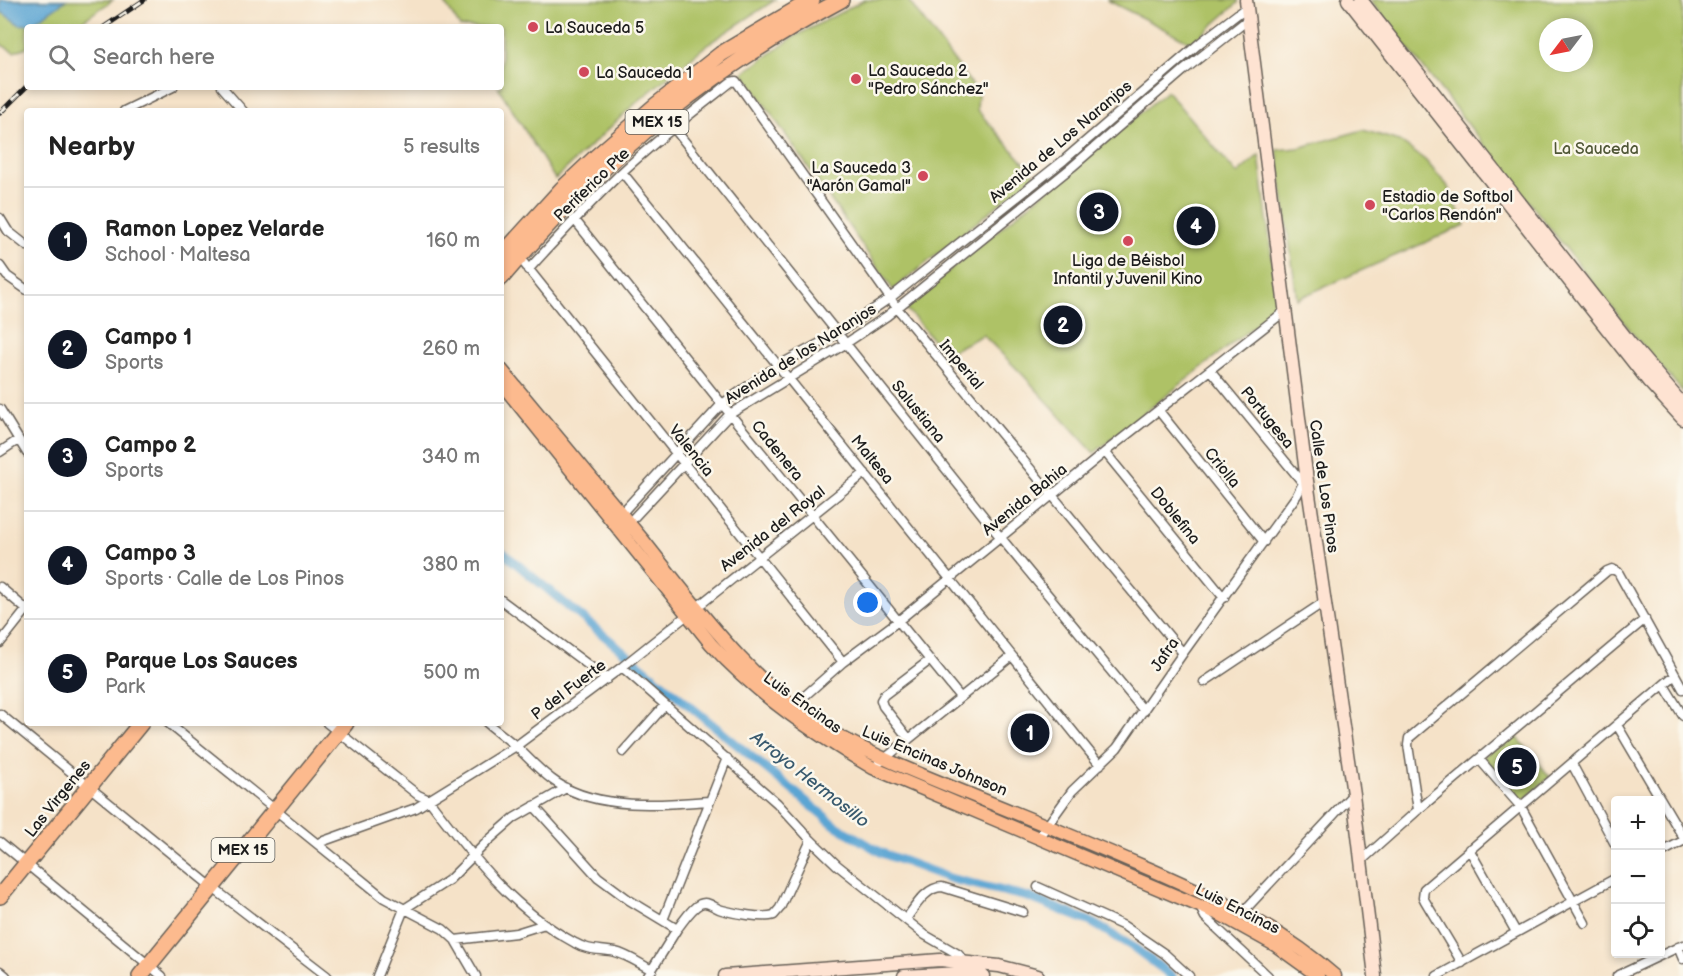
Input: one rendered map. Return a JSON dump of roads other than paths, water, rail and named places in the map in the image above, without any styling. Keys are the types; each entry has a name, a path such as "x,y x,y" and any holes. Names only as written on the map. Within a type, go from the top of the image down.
{"highway":[{"name":"MEX 15","path":"515,262 562,189 596,157 721,54 812,0"},
{"name":"MEX 15","path":"504,275 576,197 665,115 757,48 804,19 841,0"},
{"path":"504,279 515,262"},
{"name":"Las Virgenes","path":"0,896 139,726"},
{"name":"MEX 15","path":"144,970 275,811 337,726"}],"main road":[{"name":"Luis Encinas Johnson","path":"504,373 692,610 790,709 883,759 1046,825 1243,912 1307,952 1335,976"},
{"path":"504,386 621,522"},
{"name":"Luis Encinas","path":"790,709 824,739 873,768 1221,915 1275,945 1318,976"}],"street":[{"path":"1348,0 1649,382 1683,419"},
{"path":"1360,0 1630,343 1683,405"},
{"name":"Avenida de Los Naranjos","path":"890,298 1039,180 1201,42 1248,8"},
{"name":"Avenida de Los Naranjos","path":"897,308 1046,188 1190,65 1248,8"},
{"name":"Calle de Los Pinos","path":"1248,8 1305,482 1353,794 1375,976"},
{"name":"Periferico Pte","path":"515,262 574,219 673,127 731,82 736,81"},
{"name":"Imperial","path":"736,81 897,308 1183,652"},
{"path":"130,108 167,90"},
{"path":"225,90 240,108"},
{"name":"Salustiana","path":"673,127 1001,538 1144,711"},
{"name":"Maltesa","path":"622,172 1100,765"},
{"path":"1039,180 1046,188"},
{"path":"0,218 8,231 24,244"},
{"name":"Cadenera","path":"574,219 960,697"},
{"path":"1,238 8,231"},
{"name":"Valencia","path":"515,262 684,463 843,662"},
{"path":"0,266 8,276 24,288"},
{"name":"Avenida de los Naranjos","path":"621,522 722,404 777,366 837,334 890,298"},
{"name":"Avenida de los Naranjos","path":"621,522 684,463 730,414 845,344 897,308"},
{"name":"Avenida Bahia","path":"790,709 843,662 898,621 1105,452 1285,311"},
{"name":"Portugesa","path":"1210,370 1305,482"},
{"path":"0,409 24,449"},
{"name":"Criolla","path":"1159,411 1264,542"},
{"path":"0,452 18,440"},
{"name":"Doblefina","path":"1105,452 1224,598"},
{"name":"Avenida del Royal","path":"692,610 865,473"},
{"name":"Jafra","path":"1039,837 1072,791 1117,748 1305,482"},
{"path":"1418,810 1407,745 1412,734 1607,571 1612,569 1617,572 1683,689"},
{"path":"0,587 24,607"},
{"path":"504,602 607,679"},
{"path":"1204,682 1324,602"},
{"name":"P del Fuerte","path":"318,843 402,813 429,800 516,746 607,679 692,610"},
{"path":"0,643 24,613"},
{"path":"1362,861 1418,810 1644,619"},
{"path":"873,768 1012,656"},
{"path":"909,739 883,706 881,700 884,695 930,660"},
{"path":"622,667 777,803 837,865 925,935 958,954 965,962"},
{"path":"1462,963 1423,897 1427,885 1675,675"},
{"path":"1664,685 1683,716"},
{"path":"623,752 665,705"},
{"path":"0,714 213,888 327,976"},
{"path":"1617,725 1683,839 1665,850"},
{"path":"172,726 384,898 435,923 455,940 476,976"},
{"path":"337,726 418,795 429,800 472,857 513,899 544,924 584,948 623,954 650,973 677,929 702,903 723,910 765,916 774,915 780,908 811,840"},
{"path":"491,726 550,778 566,788 596,797 635,804 709,801"},
{"path":"663,920 727,758"},
{"path":"1479,759 1521,807 1585,923"},
{"path":"1572,764 1611,837"},
{"path":"377,976 404,909 449,880 503,828 534,806 566,788"},
{"path":"1243,912 1353,794"},
{"path":"534,806 598,877 629,900 677,929"},
{"path":"0,842 144,970 162,976"},
{"path":"1469,849 1516,932"},
{"path":"1437,976 1611,881"},
{"path":"906,919 929,890 935,887 1023,912"},
{"path":"1038,888 1124,926 1165,954 1189,976"},
{"path":"1200,906 1205,917 1268,976"},
{"path":"455,940 516,933 544,924"},
{"path":"1617,976 1681,946 1683,959"},
{"path":"725,976 785,974 940,960 1022,970 1038,976"},
{"path":"0,971 6,976"},
{"path":"904,976 948,973 983,976"}],"water":[{"path":"0,0 66,0 32,24 20,25 0,11"}],"waterway":[{"name":"Arroyo Hermosillo","path":"504,553 835,825 882,853 952,879 1028,897 1091,922 1133,947 1172,976"}],"railway":[{"path":"108,24 144,0"},
{"path":"0,113 24,89"}],"place":[{"name":"La Sauceda 5","path":"533,27"},
{"name":"La Sauceda 1","path":"584,72"},
{"name":"La Sauceda 2 \"Pedro Sánchez\"","path":"856,79"},
{"name":"La Sauceda 3 \"Aarón Gamal\"","path":"923,176"},
{"name":"Estadio de Softbol \"Carlos Rendón\"","path":"1370,205"},
{"name":"Campo 2","path":"1099,212"},
{"name":"Campo 3","path":"1196,226"},
{"name":"Liga de Béisbol Infantil y Juvenil Kino","path":"1128,241"},
{"name":"Campo 1","path":"1063,325"},
{"name":"Ramon Lopez Velarde","path":"1030,733"},
{"name":"Parque Los Sauces","path":"1517,767"}],"park label":[{"name":"La Sauceda","path":"1596,148"}]}
